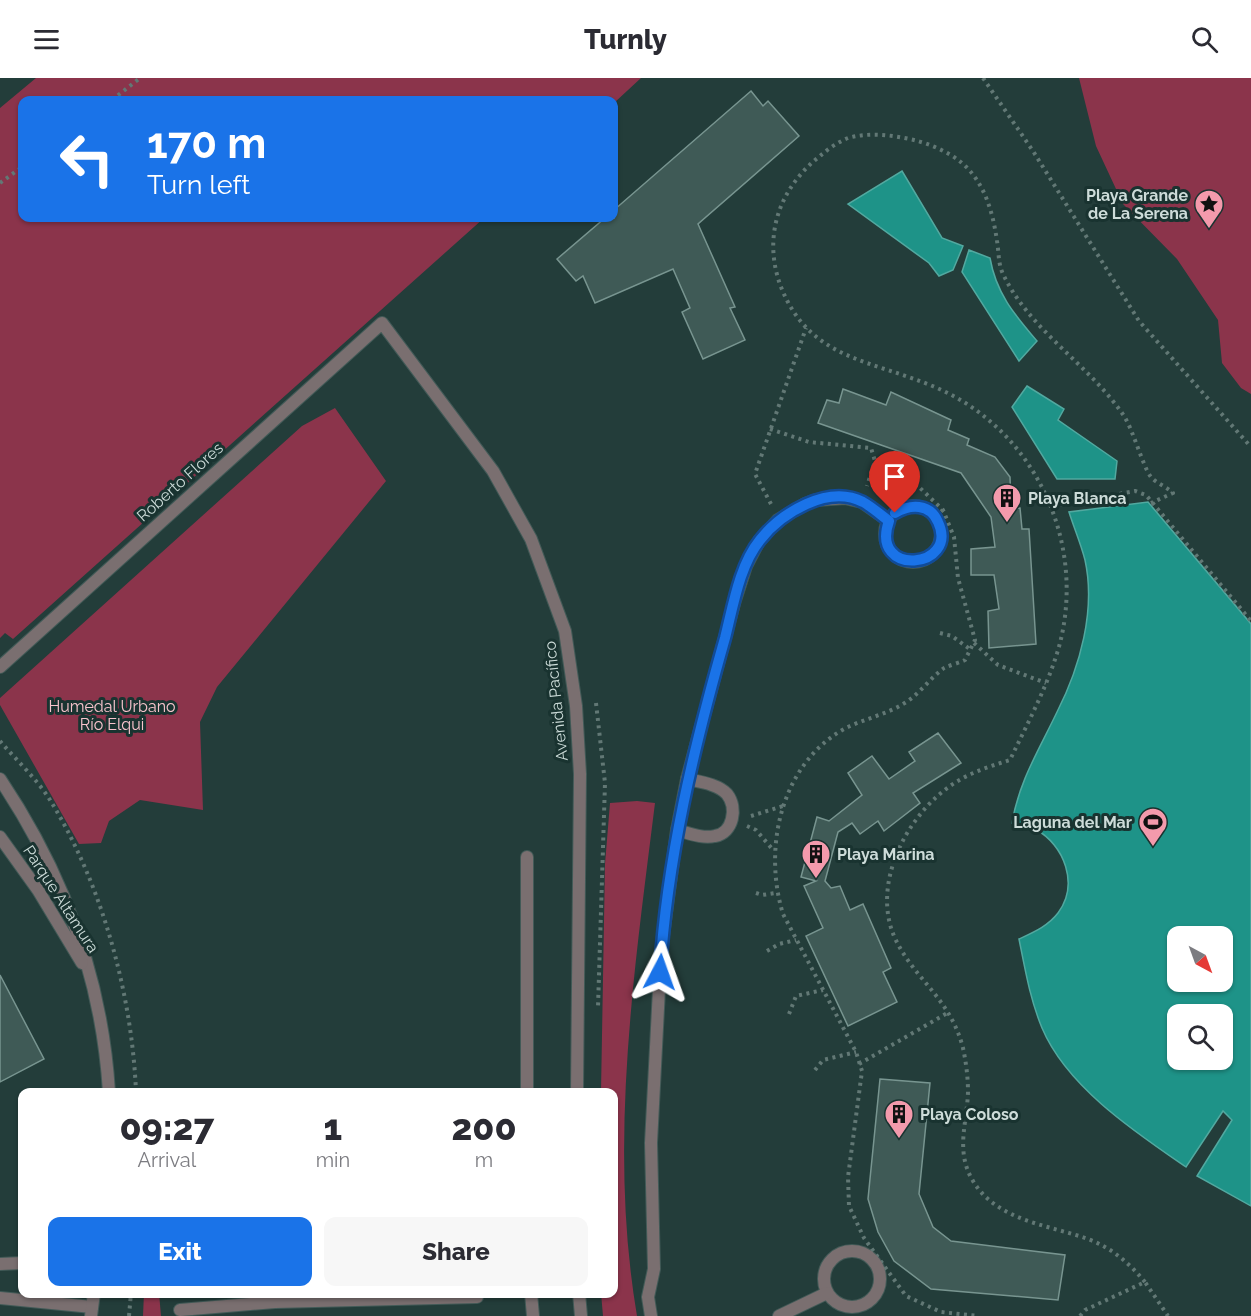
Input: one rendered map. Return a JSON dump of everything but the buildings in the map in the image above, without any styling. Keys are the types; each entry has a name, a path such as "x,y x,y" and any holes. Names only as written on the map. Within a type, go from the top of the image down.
{"street":[{"name":"Roberto Flores","path":"0,667 382,323"},
{"name":"Avenida Pacífico","path":"382,323 493,471 531,539 565,631 576,706 580,774 577,1088"},
{"path":"651,1316 648,1297 654,1269 651,1143 661,951 677,830 687,779 746,566 759,541 778,520 816,500 845,498 862,502 889,521"},
{"path":"912,506 939,513 941,533 936,550 922,560 912,562 903,560 889,548 886,539 889,521 895,513 912,506"},
{"name":"Parque Altamura","path":"0,779 53,870 78,933 92,980 101,1024 109,1088"},
{"path":"677,830 704,837 717,836 730,826 734,809 727,794 710,784 687,779"},
{"name":"Parque Altamura","path":"0,837 38,890 92,980"},
{"path":"527,857 527,1088"},
{"path":"848,1251 861,1252 880,1264 880,1284 877,1294 861,1307 840,1305 827,1293 825,1272 829,1263 838,1254 848,1251"},
{"path":"0,1264 18,1263"},
{"path":"779,1316 827,1293"},
{"path":"0,1298 92,1312"},
{"path":"180,1310 275,1302 437,1298"},
{"path":"531,1298 533,1316"},
{"path":"579,1298 581,1316"},
{"path":"275,1302 276,1316"}],"path":[{"path":"117,96 140,78"},
{"path":"983,78 1033,151 1139,321 1251,447"},
{"path":"1151,503 1173,493 1151,477 1126,419 1104,389 1030,315 1014,294 1001,270 991,209 979,183 962,163 942,151 898,136 859,135 843,140 827,150 792,183 778,214 772,257 782,290 806,328 829,348 848,358 904,375 964,400 988,418 1012,444 1031,468 1053,506 1061,533 1066,606 1060,643 1046,683 1010,760 963,778 948,788 912,827 891,868 889,891 894,936 911,964 949,1012 959,1032 966,1062 968,1094 963,1124 963,1152 973,1181 998,1206 1019,1217 1040,1227 1088,1239 1112,1250 1131,1265 1168,1316"},
{"path":"0,183 18,170"},
{"path":"778,520 755,474 806,328"},
{"path":"770,429 809,442 871,448 875,461 862,502"},
{"path":"873,466 920,487 954,537 958,578 972,623 974,642 965,660 946,667 915,697 843,730 807,762 793,782 784,806 774,852 776,893 796,940 856,1052 862,1071 848,1177 849,1206 864,1238 880,1264 906,1296 941,1312 978,1316"},
{"path":"1053,506 1135,491 1146,495 1251,621"},
{"path":"940,633 952,636 971,650"},
{"path":"974,642 998,665 1046,683"},
{"path":"732,818 761,815 784,806"},
{"path":"732,818 756,830 774,852"},
{"path":"756,893 762,895 776,893"},
{"path":"767,951 778,944 796,940"},
{"path":"789,1014 796,996 823,990"},
{"path":"859,1064 949,1012"},
{"path":"815,1070 823,1060 856,1052"},
{"path":"1080,1316 1085,1310 1145,1282"},
{"path":"129,1316 131,1298"}],"green space":[{"path":"36,78 641,78 618,99 618,96 18,96 18,222 480,222 13,639 5,633 0,638 0,108"},
{"name":"Playa Grande de La Serena","path":"1079,78 1251,78 1251,394 1241,388 1222,363 1218,320 1177,259 1123,204 1096,146"},
{"name":"Humedal Urbano Río Elqui","path":"335,408 386,481 217,687 200,722 203,810 140,800 109,821 101,843 79,844 0,705 0,698 302,426"},
{"path":"637,801 655,803 632,995 624,1123 629,1252 637,1316 603,1316 601,1298 618,1298 618,1088 601,1088 605,864 610,803"},
{"path":"144,1298 159,1298 161,1316 143,1316"}],"shaded area":[{"path":"902,171 942,238 963,246 953,270 939,276 929,263 848,204"},
{"path":"969,250 990,258 1001,293 1037,341 1019,361 962,272"},
{"path":"1027,386 1064,409 1058,420 1117,461 1115,479 1057,479 1012,407"},
{"name":"Laguna del Mar","path":"1148,502 1251,624 1251,1206 1197,1176 1232,1120 1223,1111 1186,1167 1125,1123 1085,1089 1053,1049 1042,1028 1031,995 1019,939 1054,918 1064,902 1068,878 1061,855 1045,836 1030,827 1012,823 1019,793 1065,695 1079,657 1084,638 1088,599 1088,579 1083,554 1069,512"}],"place":[{"name":"Playa Grande de La Serena","path":"1209,230"},
{"name":"Playa Blanca","path":"1007,524"},
{"name":"Laguna del Mar","path":"1153,848"},
{"name":"Playa Marina","path":"816,880"},
{"name":"Playa Coloso","path":"899,1140"}],"route":[{"path":"660,972 669,887 687,779 735,600 752,553 759,541 778,520 791,512 816,500 845,498 862,502 889,521 886,539 895,555 912,562 930,556 940,542 940,524 935,516 921,507 912,506 895,513"}]}
